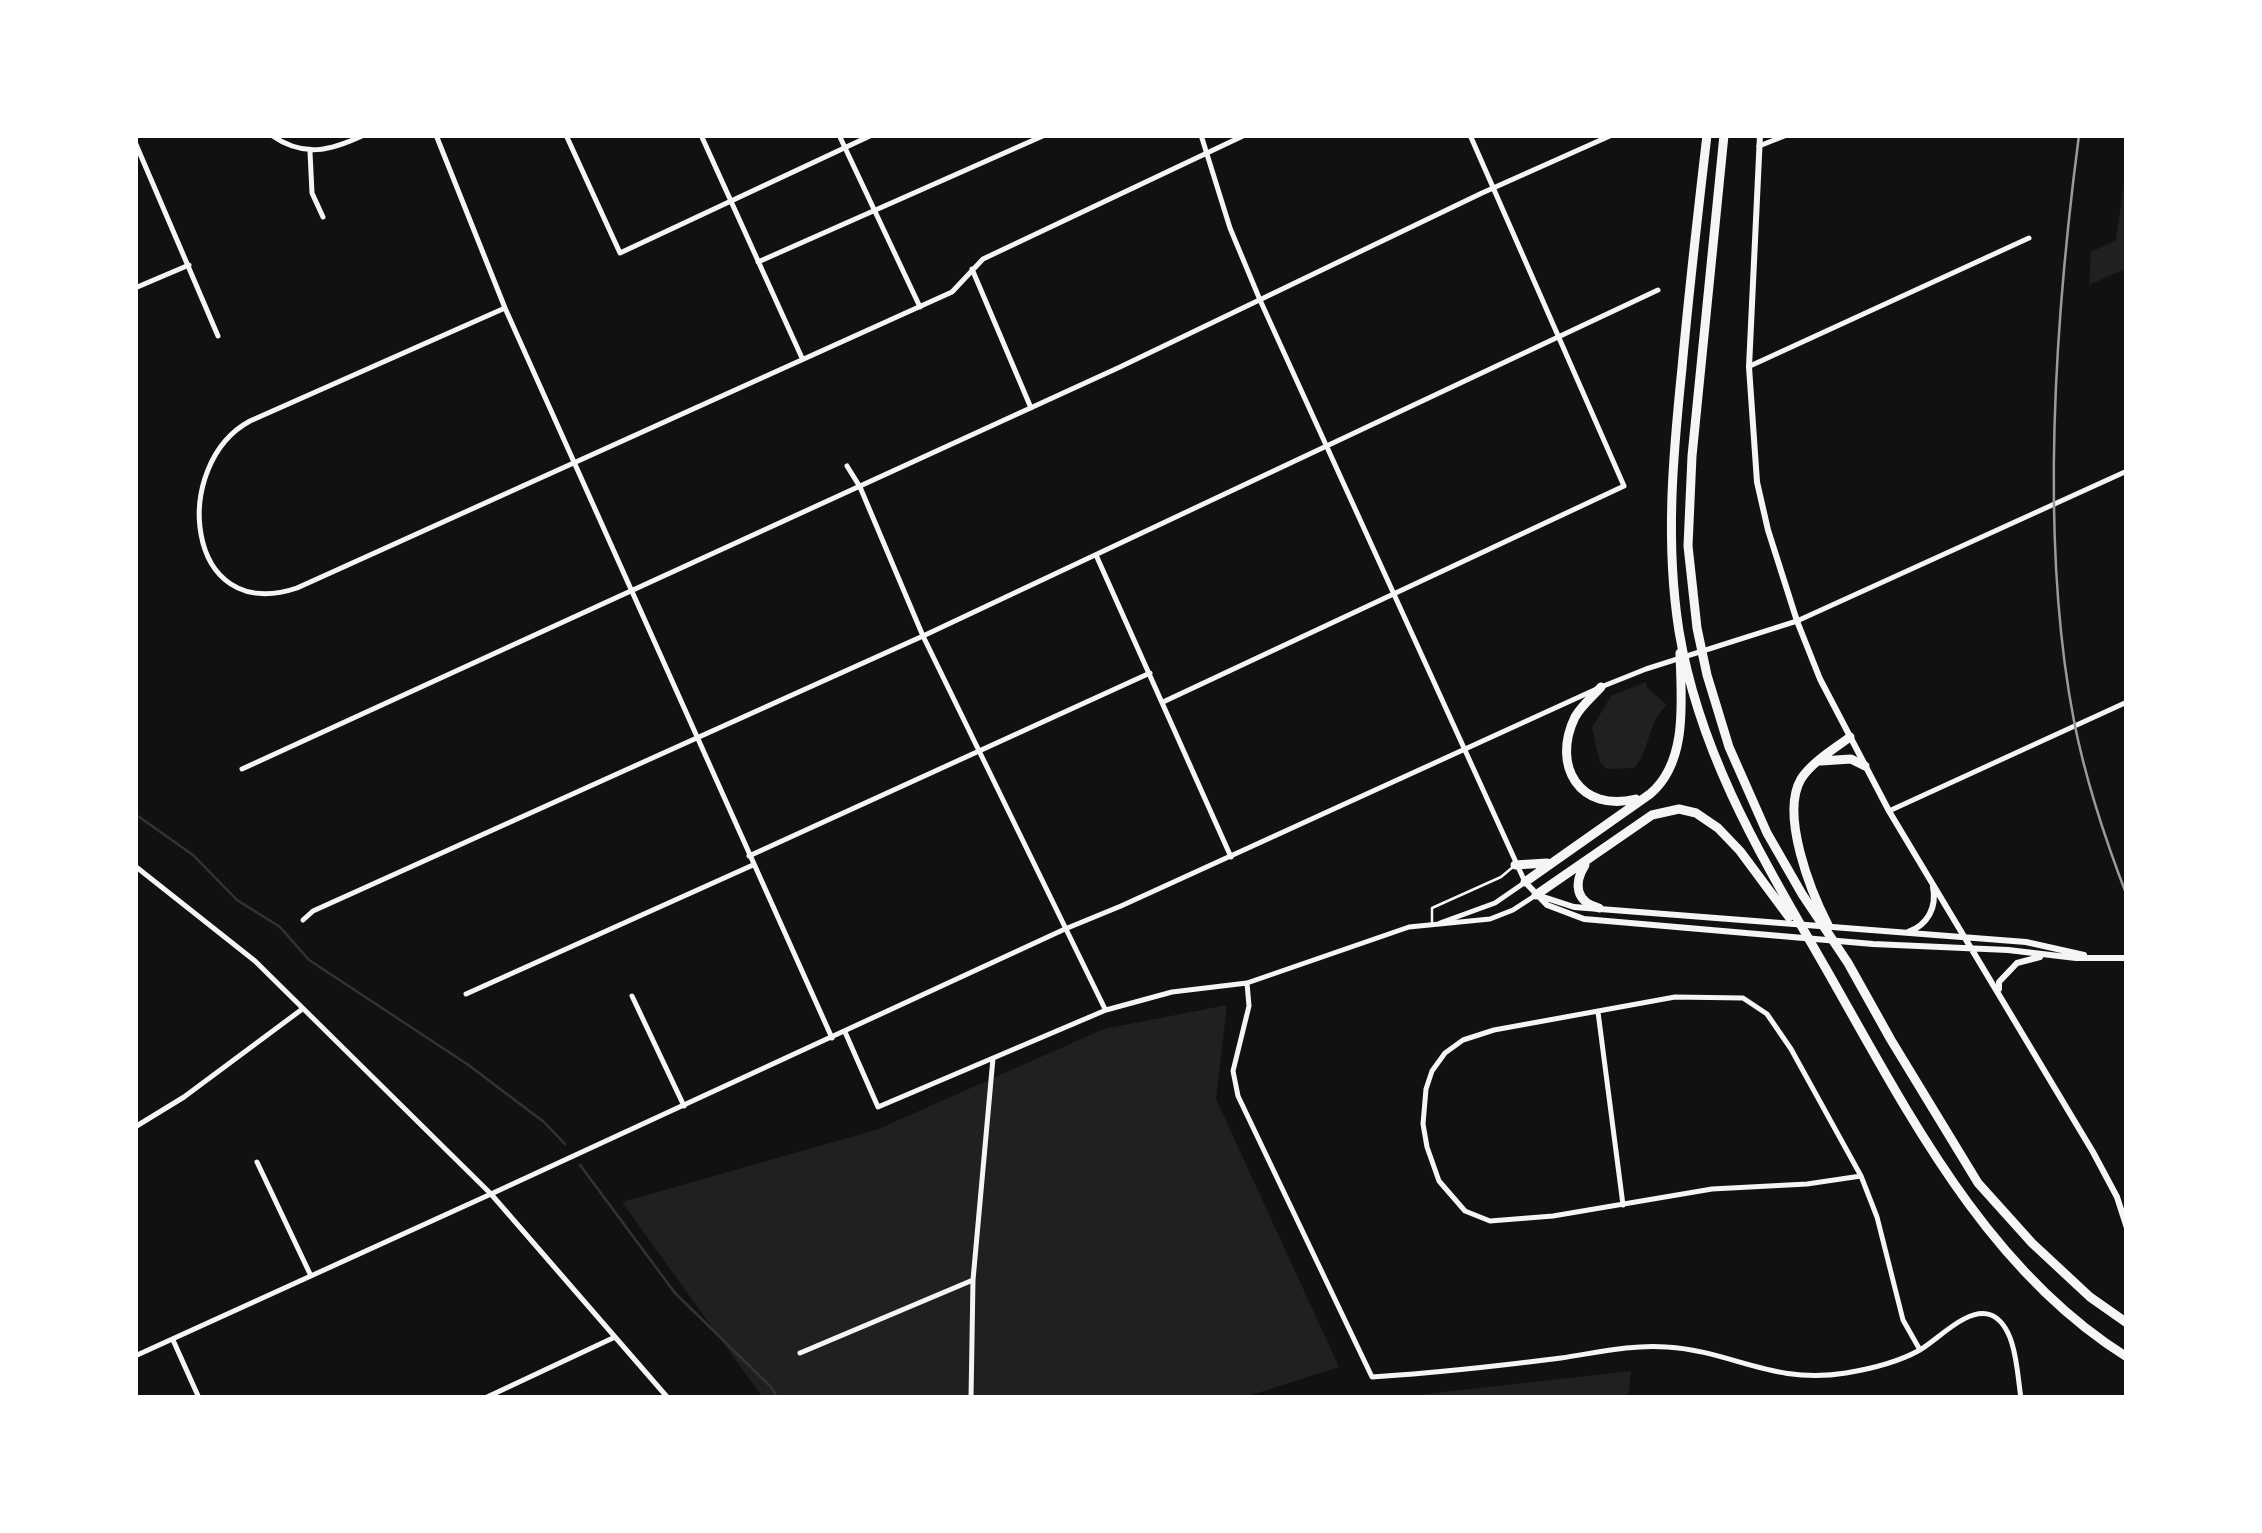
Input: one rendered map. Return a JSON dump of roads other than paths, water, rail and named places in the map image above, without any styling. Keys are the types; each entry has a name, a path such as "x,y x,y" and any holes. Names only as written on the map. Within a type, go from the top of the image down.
{"highway":[{"path":"1525,882 1656,789 1672,763 1678,743 1685,683 1670,527 1672,476 1707,135"},
{"path":"1724,135 1692,456 1688,546 1707,675 1729,747 1745,787 1890,1040 1978,1183 2090,1297 2127,1323"},
{"path":"1685,683 1776,893"},
{"path":"1601,687 1577,712 1565,759 1580,787 1599,801 1619,803 1643,798"},
{"path":"1808,895 1795,810 1802,779 1850,737"},
{"path":"1818,762 1851,759 1866,766"},
{"path":"1536,895 1652,815 1687,810 1718,828 1776,893 1822,962 1884,1072 1963,1198 2014,1260 2075,1318 2127,1357"},
{"path":"1515,865 1534,866 1563,855"},
{"path":"1589,860 1577,885 1582,899 1599,908"}],"main road":[{"path":"1760,135 1749,367 1758,482 1768,530 1797,620 1820,678 1890,811 2093,1152 2117,1197 2127,1228"},
{"path":"1896,933 1912,932 1928,917 1935,900 1932,881"},
{"path":"1525,882 1556,910 1584,919 1873,944 2127,958"},
{"path":"1536,895 1574,907 2026,942 2091,956"},
{"path":"2006,1004 1998,988 2010,968 2024,960 2051,956"}],"street":[{"path":"271,135 310,152 334,149 364,135"},
{"path":"436,135 505,308 832,1038"},
{"path":"566,135 620,253 872,135"},
{"path":"701,135 802,358"},
{"path":"839,135 920,307"},
{"path":"758,262 1045,135"},
{"path":"1200,135 1230,228 1323,445 1525,882 1496,903 1432,925"},
{"path":"505,308 232,432 212,463 202,493 199,530 208,559 224,580 262,594 286,592 952,292 984,259 1245,135"},
{"path":"1163,702 1624,486 1470,135"},
{"path":"242,769 1031,408 1612,135"},
{"path":"1758,146 1788,135"},
{"path":"135,142 218,336"},
{"path":"310,152 312,193 323,217"},
{"path":"1749,367 2029,238"},
{"path":"135,288 189,265"},
{"path":"972,269 1031,408"},
{"path":"303,920 314,911 924,636 1658,290"},
{"path":"847,466 860,487 924,636 1106,1010"},
{"path":"135,1356 1601,687 1797,620 2127,471"},
{"path":"1096,555 1231,857"},
{"path":"749,856 1150,673"},
{"path":"1890,811 2127,702"},
{"path":"466,994 753,865"},
{"path":"135,866 244,952 490,1194 668,1398"},
{"path":"846,1032 878,1107 1106,1010 1172,992 1247,984 1386,933 1490,919 1536,895"},
{"path":"1247,984 1250,1006 1233,1071 1238,1096 1372,1377 1668,1346 1773,1373 1818,1376 1889,1364 1920,1350 1973,1316 1990,1315 2010,1339 2021,1398"},
{"path":"632,996 684,1106"},
{"path":"1861,1176 1712,1190 1504,1222 1477,1218 1455,1202 1439,1180 1427,1147 1426,1088 1445,1053 1463,1040 1494,1030 1675,997 1743,998 1766,1014 1791,1049 1861,1176 1877,1218 1903,1320 1920,1350"},
{"path":"135,1127 184,1097 301,1010"},
{"path":"1598,1012 1624,1205"},
{"path":"971,1398 972,1280 994,1058"},
{"path":"257,1162 311,1276"},
{"path":"800,1353 972,1280"},
{"path":"484,1398 615,1337"},
{"path":"173,1340 199,1398"}],"lane":[{"path":"1432,925 1432,908 1501,877 1515,865"}],"waterway":[{"path":"135,814 193,855 237,900 280,927 309,960 467,1064 544,1122 565,1144"},
{"path":"580,1165 675,1293 772,1388 777,1398"}],"railway":[{"path":"2079,135 2063,278 2054,429 2057,579 2063,651 2079,744 2127,896"}]}
